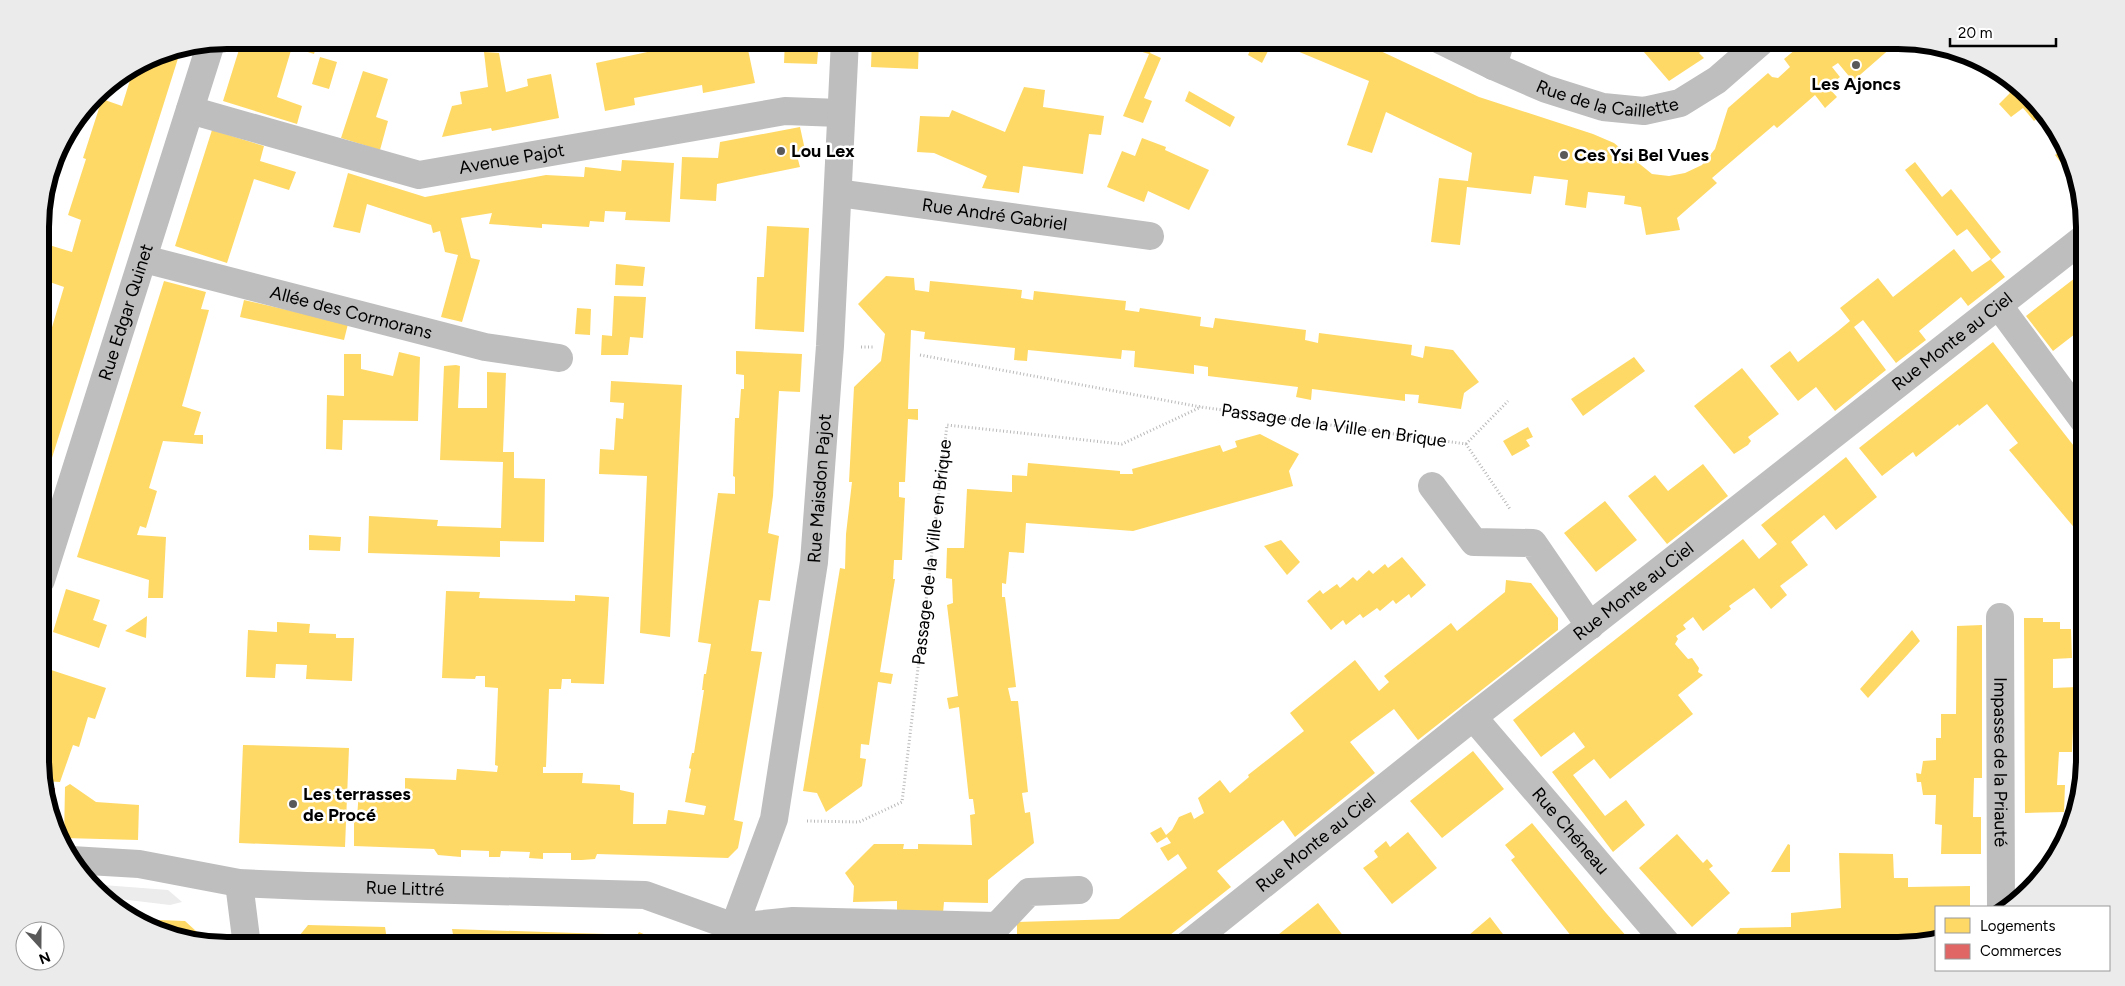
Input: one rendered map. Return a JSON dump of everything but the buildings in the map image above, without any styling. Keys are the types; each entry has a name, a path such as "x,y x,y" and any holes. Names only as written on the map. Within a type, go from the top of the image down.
{"street":[{"name":"Rue Maisdon Pajot","path":"740,937 774,819 814,562 830,346 844,49"},
{"name":"Rue de la Caillette","path":"1458,49 1546,89 1603,107 1644,111 1680,103 1717,80 1753,49"},
{"path":"1493,66 1498,49"},
{"name":"Rue Edgar Quinet","path":"49,555 209,50"},
{"name":"Avenue Pajot","path":"190,110 419,175 785,111 840,113"},
{"name":"Rue André Gabriel","path":"838,194 1150,236"},
{"name":"Rue Monte au Ciel","path":"1197,937 1473,717 2076,244"},
{"name":"Allée des Cormorans","path":"144,259 485,346 559,358"},
{"path":"1999,306 2076,411"},
{"path":"1432,486 1474,542 1533,544 1590,626"},
{"name":"Impasse de la Priauté","path":"2000,617 2001,905"},
{"name":"Rue Chéneau","path":"1473,717 1661,937"},
{"name":"Rue Littré","path":"81,861 139,864 239,883 644,895 733,937"},
{"path":"239,883 246,937"},
{"path":"747,937 792,921 997,926 1029,892 1079,890"}],"path":[{"name":"Passage de la Ville en Brique","path":"920,355 1201,407 1466,444 1533,544"},
{"name":"Passage de la Ville en Brique","path":"1466,444 1508,402"},
{"name":"Passage de la Ville en Brique","path":"798,820 859,822 902,802 947,426 1122,444 1201,407"}],"shaded area":[{"path":"103,885 168,890 182,902 170,905 115,898"}],"place":[{"name":"Les Ajoncs","path":"1856,65"},
{"name":"Lou Lex","path":"781,151"},
{"name":"Ces Ysi Bel Vues","path":"1564,155"},
{"name":"Les terrasses de Procé","path":"293,804"}]}
